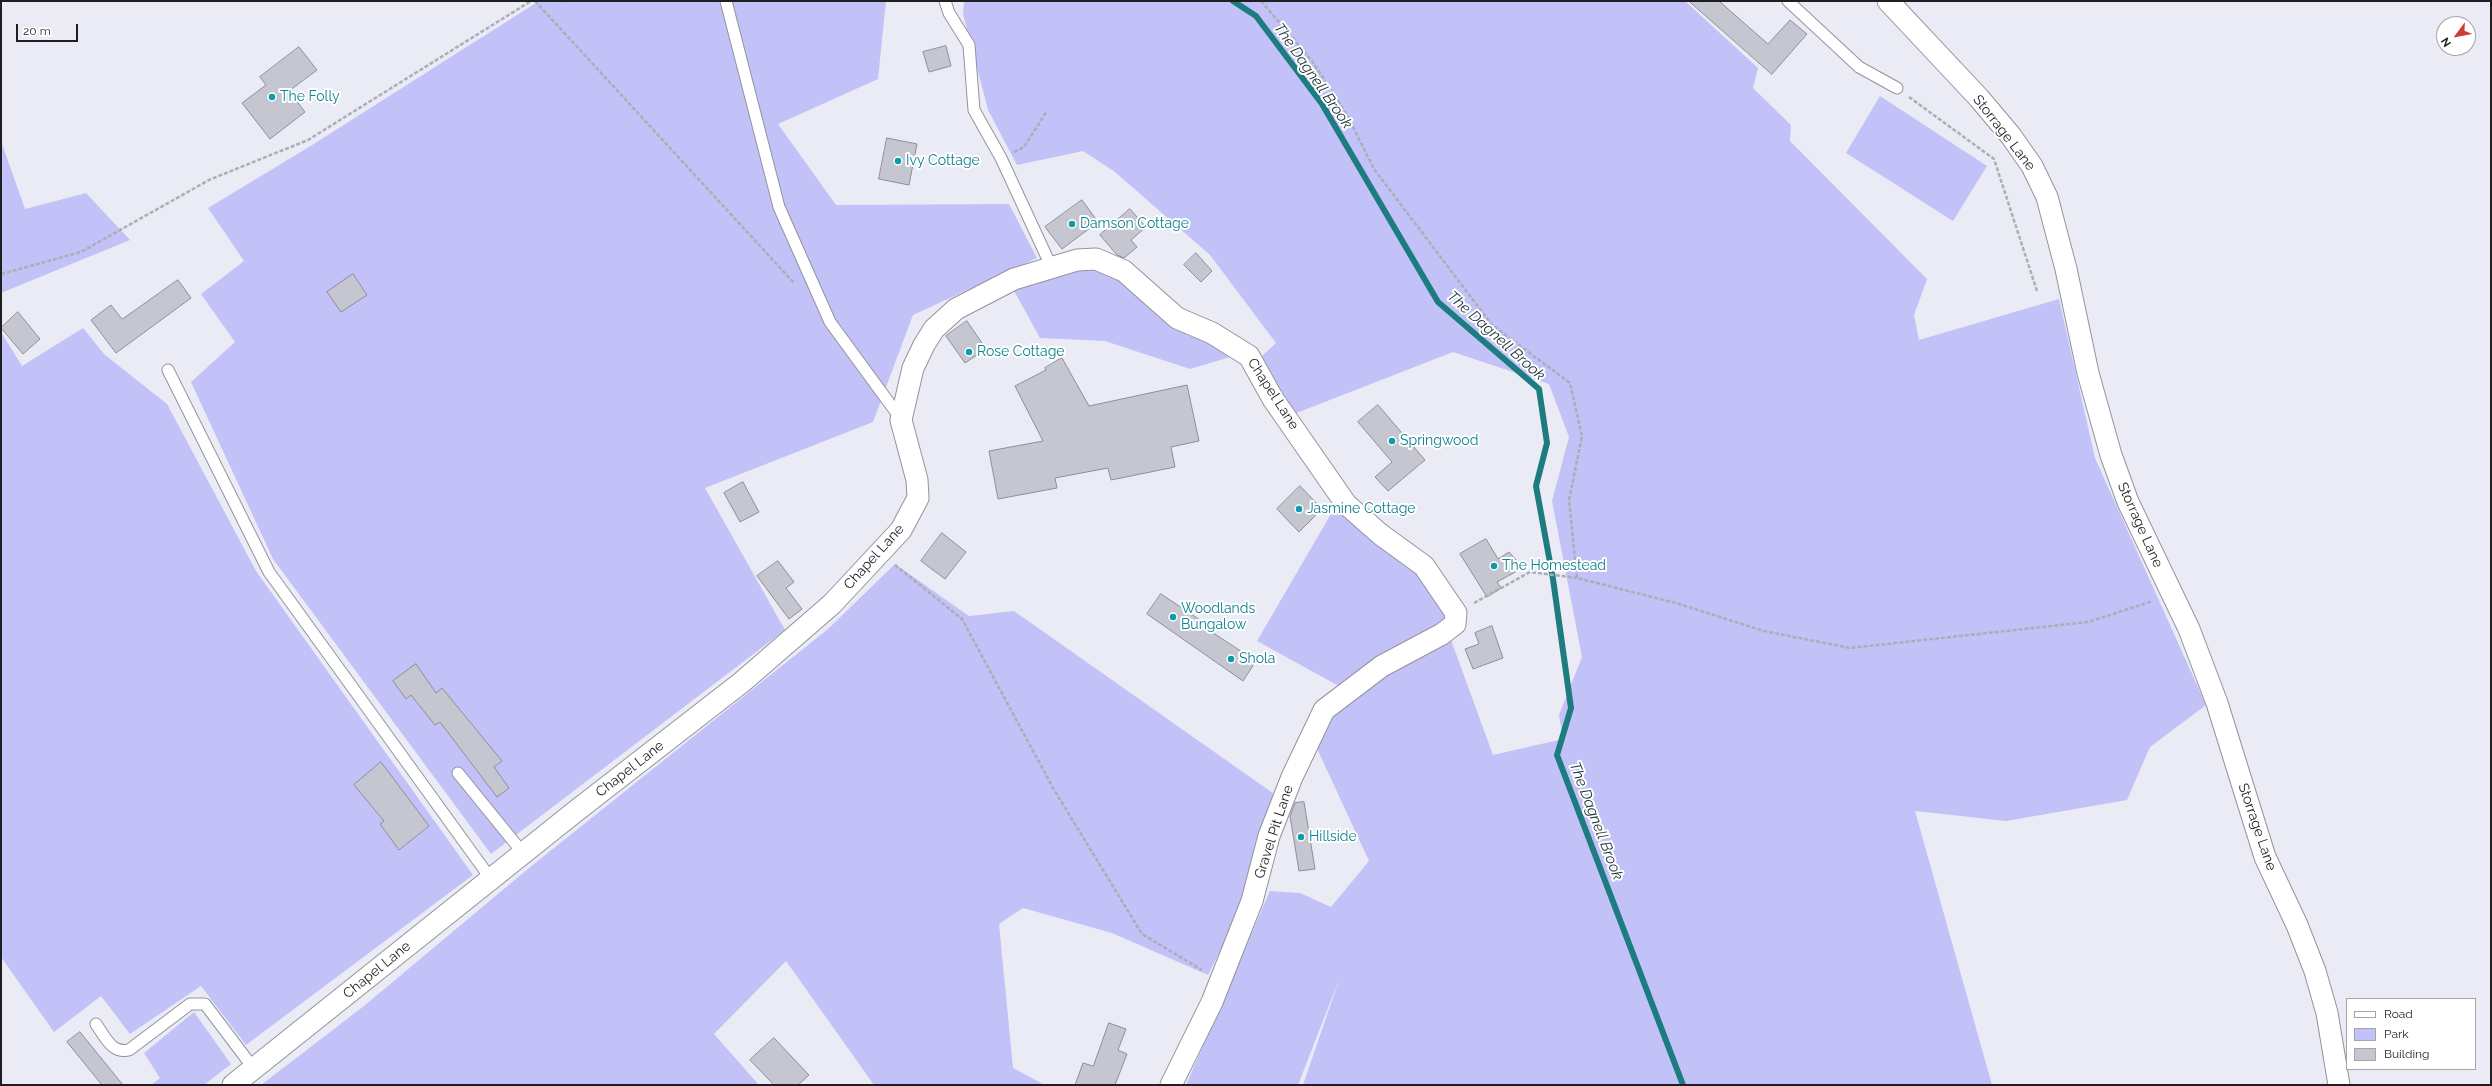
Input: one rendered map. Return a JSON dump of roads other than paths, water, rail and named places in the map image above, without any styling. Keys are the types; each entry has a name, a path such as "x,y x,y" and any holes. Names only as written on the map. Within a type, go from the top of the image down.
{"street":[{"name":"Storrage Lane","path":"1888,1 1979,98 2032,166 2047,197 2066,269 2088,373 2111,455 2128,502 2189,629 2217,703 2265,857 2297,925 2315,972 2327,1013 2339,1085"},
{"name":"Chapel Lane","path":"233,1085 523,853 742,682 832,604 901,530 918,498 917,480 902,420 913,368 934,328 945,317 995,287 1051,266 1077,260 1096,259 1124,271 1177,318 1212,333 1249,356 1273,399 1346,504 1380,534 1424,566 1456,613 1455,624 1442,634"},
{"name":"Gravel Pit Lane","path":"1171,1085 1220,981 1252,901 1269,836 1292,777 1324,710 1382,666 1442,634"}],"lane":[{"path":"726,1 779,207 830,322 902,420"},
{"path":"945,1 949,13 969,46 974,110 1001,158 1051,266"},
{"path":"1788,1 1859,67 1897,88"},
{"path":"168,370 268,572 491,879"},
{"path":"458,773 523,853"},
{"path":"96,1024 114,1050 122,1052 130,1050 190,1004 205,1004 254,1069"}],"waterway":[{"name":"The Dagnell Brook","path":"1233,1 1256,16 1322,104 1438,302 1539,389 1547,443 1536,486 1553,579 1571,708 1557,755 1683,1085"}],"place":[{"name":"The Folly","path":"272,97"},
{"name":"Ivy Cottage","path":"898,161"},
{"name":"Damson Cottage","path":"1072,224"},
{"name":"Rose Cottage","path":"969,352"},
{"name":"Springwood","path":"1392,441"},
{"name":"Jasmine Cottage","path":"1299,509"},
{"name":"The Homestead","path":"1494,566"},
{"name":"Woodlands Bungalow","path":"1173,617"},
{"name":"Shola","path":"1231,659"},
{"name":"Hillside","path":"1301,837"}]}
